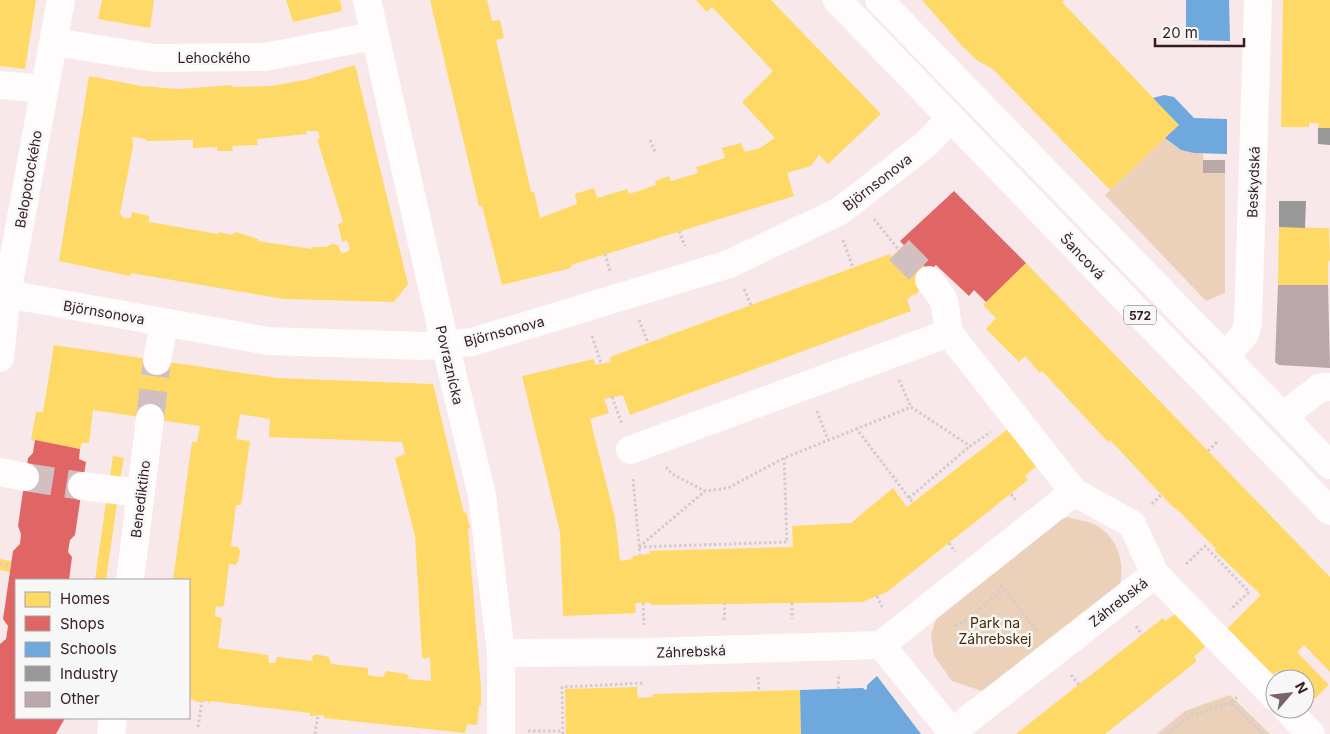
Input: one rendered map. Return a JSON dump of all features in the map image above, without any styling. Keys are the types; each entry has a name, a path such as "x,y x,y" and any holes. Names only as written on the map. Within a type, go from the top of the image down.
{"street":[{"name":"Belopotockého","path":"0,358 7,294 43,89 61,0"},
{"name":"Povraznícka","path":"367,0 373,36 482,495 501,652 501,734"},
{"name":"Šancová","path":"837,0 1330,511"},
{"name":"572","path":"879,0 1330,465"},
{"name":"Beskydská","path":"1226,356 1245,334 1248,322 1258,0"},
{"name":"Lehockého","path":"54,42 155,58 265,57 373,36"},
{"path":"0,85 43,89"},
{"name":"Björnsonova","path":"7,294 268,341 423,346 472,342 729,264 840,211 926,144 952,118"},
{"path":"881,645 1074,492 949,333 944,300 929,280"},
{"path":"157,361 164,323"},
{"path":"630,450 949,333"},
{"path":"1283,416 1320,387 1330,388"},
{"name":"Benediktiho","path":"130,579 150,418"},
{"path":"82,486 140,493"},
{"name":"Záhrebská","path":"501,652 645,652 881,645 952,733 1160,578 1132,524 1074,492"},
{"path":"1160,578 1265,687"},
{"path":"111,734 113,719"},
{"path":"1297,719 1311,734"}],"path":[{"path":"650,140 656,154"},
{"path":"872,217 899,250"},
{"path":"679,231 688,254"},
{"path":"841,234 853,268"},
{"path":"606,254 612,276"},
{"path":"744,288 751,305"},
{"path":"637,312 648,343"},
{"path":"639,547 705,491 728,488 784,458 911,407 970,446"},
{"path":"909,498 970,446 1014,416"},
{"path":"856,428 913,502"},
{"path":"1208,451 1217,442"},
{"path":"630,450 640,555"},
{"path":"639,547 787,542 784,458"},
{"path":"672,474 705,491"},
{"path":"1160,578 1205,546 1249,592"},
{"path":"0,564 11,566"},
{"path":"999,582 1038,634"},
{"path":"724,628 725,603"},
{"path":"792,603 792,626"},
{"path":"543,732 563,732 562,687 646,683"},
{"path":"198,727 202,700"},
{"path":"1167,734 1190,716 1231,703"},
{"path":"315,734 318,715"}],"green space":[{"path":"1165,138 1181,150 1203,154 1204,172 1225,173 1225,293 1206,301 1105,195"},
{"name":"Park na Záhrebskej","path":"1068,517 1094,524 1110,537 1119,553 1121,563 1121,582 1118,591 982,691 952,681 934,656 931,635 941,611 1056,521"},
{"path":"1230,695 1270,734 1157,734 1185,711"}],"building: Homes":[{"path":"0,0 36,0 25,69 0,66"},
{"path":"102,0 154,0 150,28 98,19"},
{"path":"286,0 340,0 342,11 293,22"},
{"path":"430,0 487,0 492,21 500,20 504,38 496,40 531,192 534,192 540,218 577,204 575,194 594,188 597,198 627,189 629,194 656,185 655,181 669,176 671,181 698,173 696,167 725,158 722,148 741,143 745,152 760,148 775,138 742,102 773,71 712,7 707,12 696,0 771,0 881,114 828,164 819,155 811,166 787,173 794,196 571,265 571,268 502,285 482,206 479,206"},
{"path":"922,0 1065,0 1062,2 1179,125 1110,190 993,69 978,61 962,46"},
{"path":"1283,0 1330,0 1330,128 1318,128 1319,123 1309,123 1309,127 1281,127"},
{"path":"355,65 408,284 394,302 284,299 131,273 130,276 59,261 89,76 141,86 178,89 232,85 232,87 271,86 305,80","holes":["306,131 318,131 320,138 317,139 343,222 338,224 342,242 347,240 350,249 347,252 341,253 338,245 332,244 326,247 312,247 311,249 258,241 258,239 236,232 232,235 219,232 218,234 144,221 149,221 149,216 132,212 131,218 124,218 120,214 133,146 132,137 146,139 146,141 193,140 193,148 217,147 217,151 233,151 232,146 258,145 257,139 307,134"]},
{"path":"1279,227 1329,228 1330,261 1328,261 1328,285 1278,285"},
{"path":"904,245 934,276 914,296 913,294 907,300 911,311 630,415 623,395 604,399 609,413 590,419 615,518 620,561 633,559 632,556 650,554 649,551 793,547 792,526 851,523 893,488 907,507 1008,429 1038,465 1025,476 1028,480 887,592 862,602 652,605 650,603 635,603 636,613 563,616 560,532 522,376 594,359 595,365 611,362 610,357 890,254 891,257"},
{"path":"1026,263 1330,577 1330,672 1304,645 1297,652 1313,669 1265,669 1265,673 1225,631 1261,595 1214,550 1216,549 1174,508 1110,440 1108,442 1042,371 1040,373 1025,356 1019,362 986,329 996,318 983,305"},
{"path":"54,345 277,378 433,384 464,513 466,512 470,528 468,529 481,688 481,706 479,706 477,725 467,724 465,733 324,718 323,715 310,716 310,713 211,701 208,704 208,701 196,702 190,699 190,579 173,579 192,442 197,442 200,426 93,410 89,443 82,443 80,449 31,440 36,412 43,412","holes":["240,414 270,419 269,437 402,442 405,454 395,458 415,536 422,657 424,659 430,657 431,681 407,679 409,676 406,674 386,671 383,677 368,675 368,668 331,664 329,657 315,654 312,657 313,661 277,657 275,663 269,663 268,655 218,648 222,619 215,617 216,606 222,607 224,605 229,564 235,565 238,562 240,551 238,547 231,546 236,505 241,505 250,441 236,439"]},
{"path":"113,456 124,458 120,479 110,477"},
{"path":"106,502 117,503 106,579 95,579"},
{"path":"0,559 11,561 10,572 0,570"},
{"path":"1178,612 1205,647 1194,657 1197,661 1105,734 1016,734 1163,618 1165,621"},
{"path":"1315,671 1329,685 1315,698"},
{"path":"637,687 638,698 653,697 653,694 800,690 801,734 566,734 565,689"}],"building: Shops":[{"path":"954,191 1026,263 986,302 974,290 969,296 936,265 929,271 900,241"},
{"path":"35,440 80,449 79,459 86,462 75,535 70,540 68,552 72,557 69,579 15,579 15,719 64,719 56,734 0,734 0,644 6,639 8,626 3,619 13,551 20,544 21,534 18,526 28,458 33,453"}],"building: Schools":[{"path":"1186,0 1229,0 1230,41 1186,40"},
{"path":"1164,95 1174,97 1194,118 1227,119 1227,154 1194,153 1181,150 1165,138 1179,125 1153,98"},
{"path":"877,676 921,734 801,734 800,690 863,688 865,690 867,685"}],"building: Industry":[{"path":"1318,128 1330,128 1330,145 1318,144"},
{"path":"1279,201 1306,201 1305,228 1279,227"}],"building: Other":[{"path":"1203,160 1225,160 1225,173 1203,173"},
{"path":"1278,285 1328,285 1330,368 1279,365 1275,362"}],"tunnel":[{"path":"899,250 929,280"},
{"path":"150,418 157,361"},
{"path":"25,477 82,486"}]}
